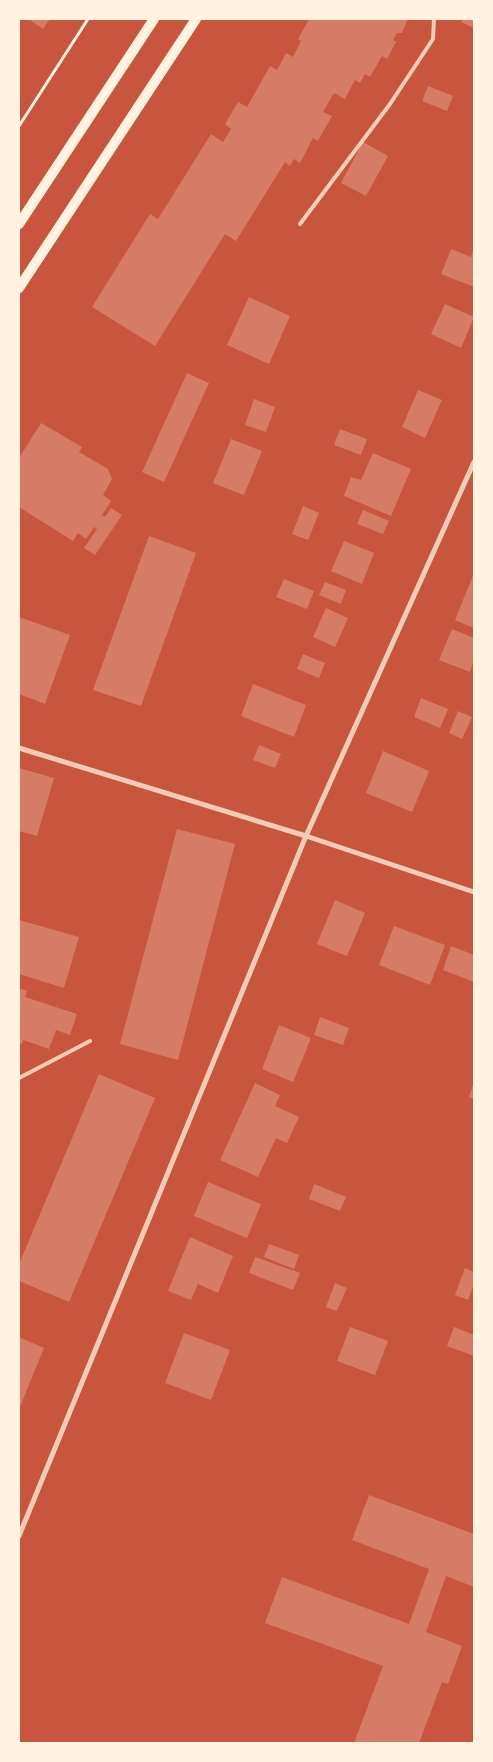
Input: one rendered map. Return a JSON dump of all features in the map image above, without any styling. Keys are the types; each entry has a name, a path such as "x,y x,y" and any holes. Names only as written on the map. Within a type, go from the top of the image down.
{"main road":[{"path":"19,224 154,19"},
{"path":"19,288 196,19"}],"street":[{"path":"19,1536 306,836 474,462"},
{"path":"19,748 306,836 474,892"}],"lane":[{"path":"300,224 390,104 433,39 434,19"},
{"path":"19,1078 90,1041"}],"path":[{"path":"19,126 88,19"}],"building":[{"path":"28,19 50,19 43,29"},
{"path":"309,19 408,19 402,33 397,33 393,40 396,42 387,59 382,56 370,77 365,74 360,83 355,80 345,99 334,93 323,112 332,116 318,141 313,138 300,163 294,159 290,166 285,162 236,241 225,234 155,346 92,307 150,214 158,219 211,134 223,142 231,129 225,124 238,102 247,107 270,66 277,70 286,53 293,57 301,41 298,39"},
{"path":"463,19 474,19 474,28 461,22"},
{"path":"428,86 453,96 447,111 422,101"},
{"path":"363,142 388,156 366,196 341,183"},
{"path":"474,248 474,287 441,274 451,249 471,257"},
{"path":"249,297 290,316 269,364 227,345"},
{"path":"445,304 474,317 461,348 431,334"},
{"path":"187,373 209,383 164,482 142,472"},
{"path":"418,390 442,400 425,438 402,427"},
{"path":"254,399 275,407 266,432 245,425"},
{"path":"41,423 82,447 79,452 108,469 112,479 103,495 111,501 102,515 105,517 111,508 122,515 95,555 84,548 97,529 94,527 86,539 78,533 73,541 19,507 19,458"},
{"path":"340,429 367,439 361,455 334,445"},
{"path":"231,439 262,451 244,495 213,483"},
{"path":"373,453 411,469 391,516 344,496 351,477 361,480"},
{"path":"303,506 319,513 308,540 292,534"},
{"path":"363,510 389,521 383,534 357,524"},
{"path":"149,536 196,553 141,706 93,690"},
{"path":"344,541 374,553 362,584 331,571"},
{"path":"474,573 474,628 455,620"},
{"path":"284,579 314,591 307,609 276,597"},
{"path":"325,582 346,590 341,604 319,595"},
{"path":"326,608 348,618 335,647 313,637"},
{"path":"19,617 70,635 45,704 19,694"},
{"path":"452,629 474,638 474,660 470,672 439,660"},
{"path":"303,654 325,663 319,678 297,669"},
{"path":"253,684 306,705 294,737 241,716"},
{"path":"421,698 448,709 440,728 414,717"},
{"path":"458,711 472,717 462,739 449,733"},
{"path":"259,745 281,754 275,768 253,760"},
{"path":"383,751 429,771 412,812 366,793"},
{"path":"19,768 54,778 37,836 19,831"},
{"path":"177,829 235,844 178,1060 120,1044"},
{"path":"335,900 365,913 347,956 317,944"},
{"path":"19,920 79,937 64,988 19,974"},
{"path":"394,926 445,945 430,985 379,965"},
{"path":"451,946 474,955 474,982 443,970"},
{"path":"19,988 27,991 25,997 77,1014 70,1035 56,1030 49,1049 23,1040 22,1044 19,1043"},
{"path":"320,1017 349,1028 343,1045 314,1035"},
{"path":"279,1025 311,1038 293,1082 262,1069"},
{"path":"99,1074 155,1098 69,1302 19,1281 19,1264"},
{"path":"474,1082 474,1099 469,1097"},
{"path":"255,1083 280,1095 275,1106 299,1117 287,1143 276,1138 258,1177 220,1160"},
{"path":"208,1182 261,1204 247,1238 194,1216"},
{"path":"314,1184 346,1197 340,1211 309,1199"},
{"path":"190,1237 233,1256 218,1293 198,1284 191,1300 168,1291"},
{"path":"269,1244 299,1255 294,1269 264,1257"},
{"path":"255,1257 300,1273 293,1290 249,1273"},
{"path":"465,1268 474,1272 474,1284 468,1300 455,1295"},
{"path":"335,1283 347,1288 337,1311 326,1307"},
{"path":"350,1327 388,1341 375,1375 337,1361"},
{"path":"454,1327 474,1335 474,1356 447,1346"},
{"path":"184,1333 230,1350 211,1400 165,1383"},
{"path":"19,1337 44,1348 19,1409"},
{"path":"369,1495 474,1534 474,1587 446,1576 426,1632 462,1646 448,1684 442,1682 419,1743 354,1743 383,1666 265,1623 282,1577 409,1624 429,1569 352,1540"}]}
